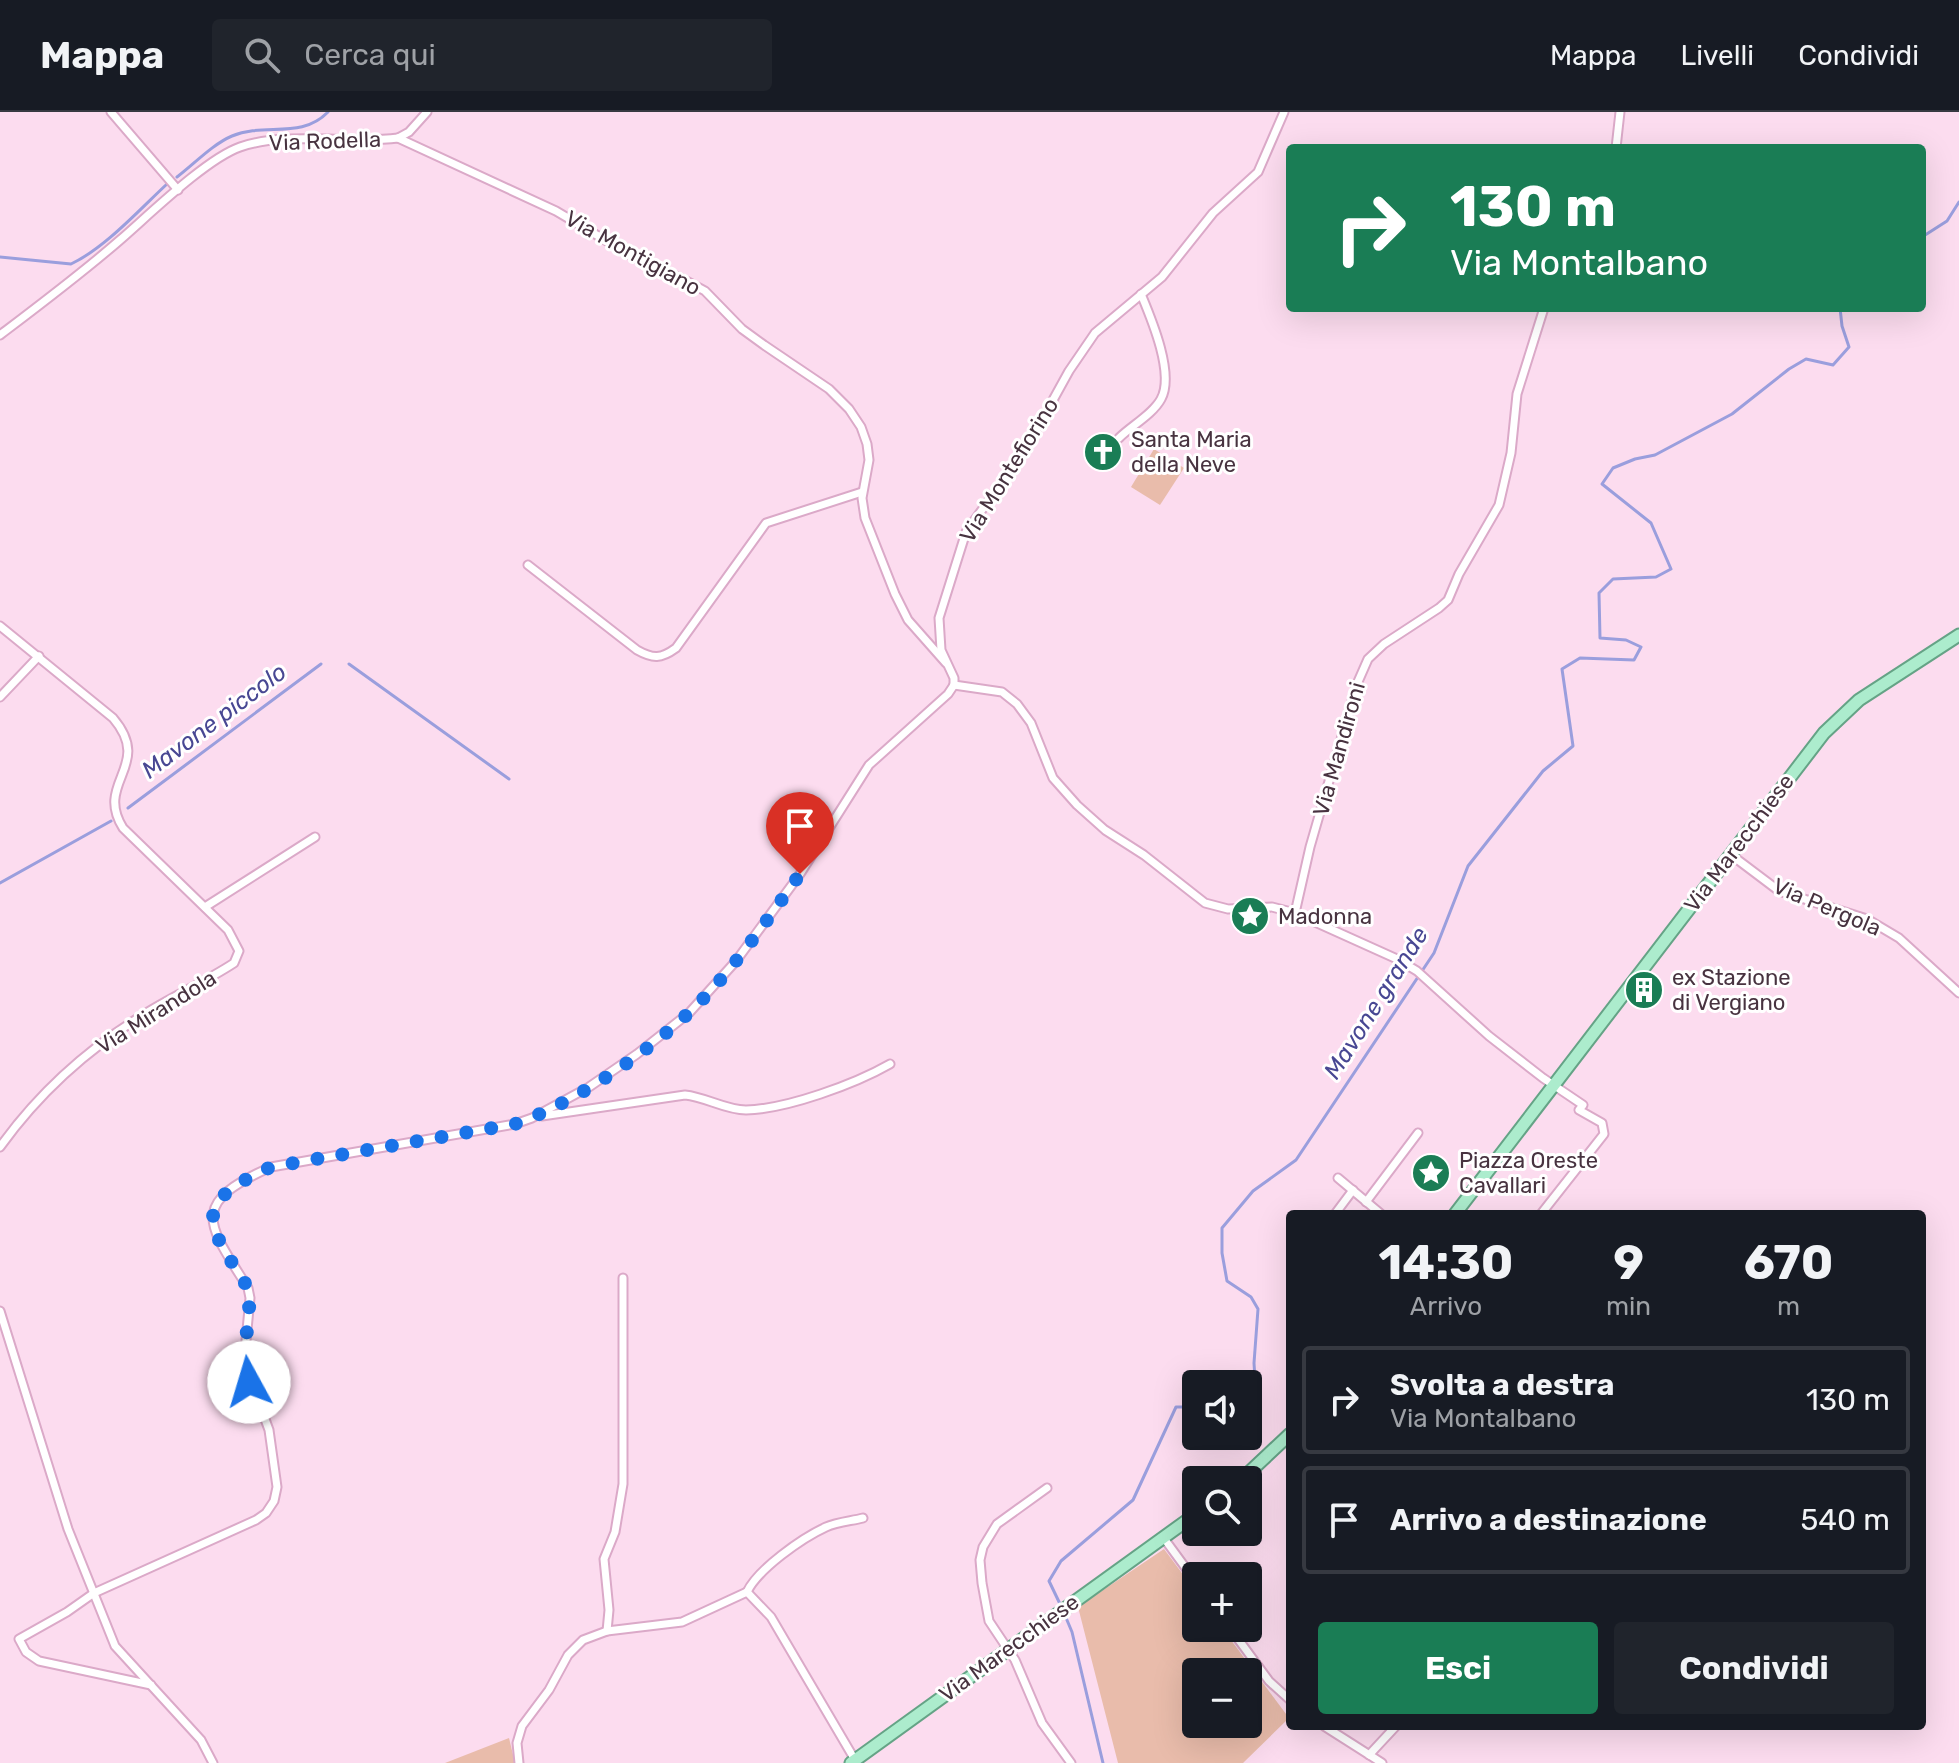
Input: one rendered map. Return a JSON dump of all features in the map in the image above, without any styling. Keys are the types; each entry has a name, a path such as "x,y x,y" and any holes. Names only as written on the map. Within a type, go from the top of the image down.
{"main road":[{"name":"Via Marecchiese","path":"1458,1210 1804,756 1859,700 1959,635"},
{"path":"1256,1466 1286,1438"},
{"name":"Via Marecchiese","path":"853,1762 1182,1524"}],"street":[{"path":"111,112 178,190"},
{"name":"Via Rodella","path":"0,335 82,273 178,190 224,155 240,147 305,139 398,138 409,132 427,112"},
{"name":"Via Montefiorino","path":"954,685 954,678 941,650 939,618 966,532 1026,449 1069,371 1095,333 1162,277 1213,213 1258,172 1284,112"},
{"path":"1616,144 1620,112"},
{"name":"Via Montigiano","path":"398,138 556,211 649,266 705,291 742,329 829,389 849,409 861,427 867,444 869,460 862,492 865,518 895,594 908,620 946,663"},
{"path":"1119,438 1160,402 1164,391 1160,348 1141,294"},
{"name":"Via Mandironi","path":"1295,913 1306,861 1357,684 1368,659 1384,644 1448,600 1499,505 1511,453 1517,394 1543,312"},
{"path":"528,565 637,650 652,658 664,657 676,648 766,523 862,492"},
{"name":"Via Mirandola","path":"0,626 126,732 129,749 114,802 116,816 123,828 228,930 236,945 238,958 141,1015 93,1050 29,1109 0,1147"},
{"path":"0,697 39,656"},
{"path":"151,1685 39,1661 26,1652 19,1639 94,1593 256,1520 266,1513 274,1501 277,1487 269,1430 244,1362 250,1298 248,1288 215,1236 212,1223 221,1199 239,1181 271,1167 515,1124 589,1087 637,1054 689,1013 713,989 800,874 869,765 948,694 954,685 1002,692 1017,704 1031,723 1053,778 1077,805 1105,830 1144,855 1205,903 1228,909 1272,907 1295,913 1371,945 1417,971 1554,1087 1583,1105 1579,1110 1602,1123 1604,1134 1544,1210"},
{"path":"205,907 315,837"},
{"name":"Via Pergola","path":"1730,854 1779,891 1867,919 1899,938 1959,993"},
{"path":"532,1118 685,1095 732,1108 757,1108 829,1090 890,1064"},
{"path":"1366,1202 1418,1133"},
{"path":"1338,1178 1376,1210"},
{"path":"1338,1210 1353,1190"},
{"path":"607,1631 609,1610 604,1559 615,1532 623,1484 623,1278"},
{"path":"0,1311 68,1529 115,1646 201,1740 213,1763"},
{"path":"1047,1488 997,1524 983,1547 980,1560 984,1604 989,1621 1015,1660 1042,1723 1071,1763"},
{"path":"519,1763 517,1743 522,1726 549,1690 568,1655 583,1640 607,1631 682,1622 747,1592 751,1584 774,1563 827,1526 863,1518"},
{"path":"1163,1537 1182,1563"},
{"name":"Via Marecchiese","path":"747,1592 771,1617 853,1762"},
{"path":"1240,1642 1269,1681 1286,1696"},
{"path":"1330,1730 1382,1763"},
{"path":"1369,1755 1392,1730"}],"shaded area":[{"path":"1154,449 1184,468 1160,505 1131,487"},
{"path":"1164,1549 1182,1573 1182,1642 1232,1642 1244,1658 1182,1658 1182,1738 1262,1738 1262,1682 1286,1714 1286,1721 1243,1763 1118,1763 1078,1607"},
{"path":"509,1738 515,1763 445,1763"}],"waterway":[{"name":"Mavone piccolo","path":"177,177 232,136 257,130 306,126 328,112"},
{"name":"Mavone piccolo","path":"0,257 71,264 109,239 167,184"},
{"name":"Mavone grande","path":"1926,234 1947,221 1959,202"},
{"name":"Mavone grande","path":"1254,1370 1258,1309 1251,1297 1227,1281 1222,1228 1253,1191 1296,1160 1434,953 1468,866 1543,771 1573,746 1562,669 1580,658 1634,660 1641,647 1626,640 1600,638 1599,593 1613,579 1656,577 1671,569 1651,523 1602,484 1613,468 1655,455 1732,414 1806,359 1833,365 1849,347 1840,312"},
{"name":"Mavone piccolo","path":"128,808 321,664"},
{"name":"Mavone piccolo","path":"349,664 509,779"},
{"name":"Mavone piccolo","path":"0,883 111,821"},
{"name":"Mavone grande","path":"1061,1606 1049,1581 1061,1561 1133,1500 1176,1407 1182,1407"},
{"name":"Mavone grande","path":"1064,1613 1072,1632 1103,1763"}],"place":[{"name":"Santa Maria della Neve","path":"1103,452"},
{"name":"Madonna","path":"1250,916"},
{"name":"ex Stazione di Vergiano","path":"1644,990"},
{"name":"Piazza Oreste Cavallari","path":"1431,1173"}],"route":[{"path":"249,1382 244,1362 250,1298 248,1288 215,1236 212,1223 221,1199 239,1181 271,1167 515,1124 551,1108 589,1087 637,1054 689,1013 736,961 800,874"}]}
